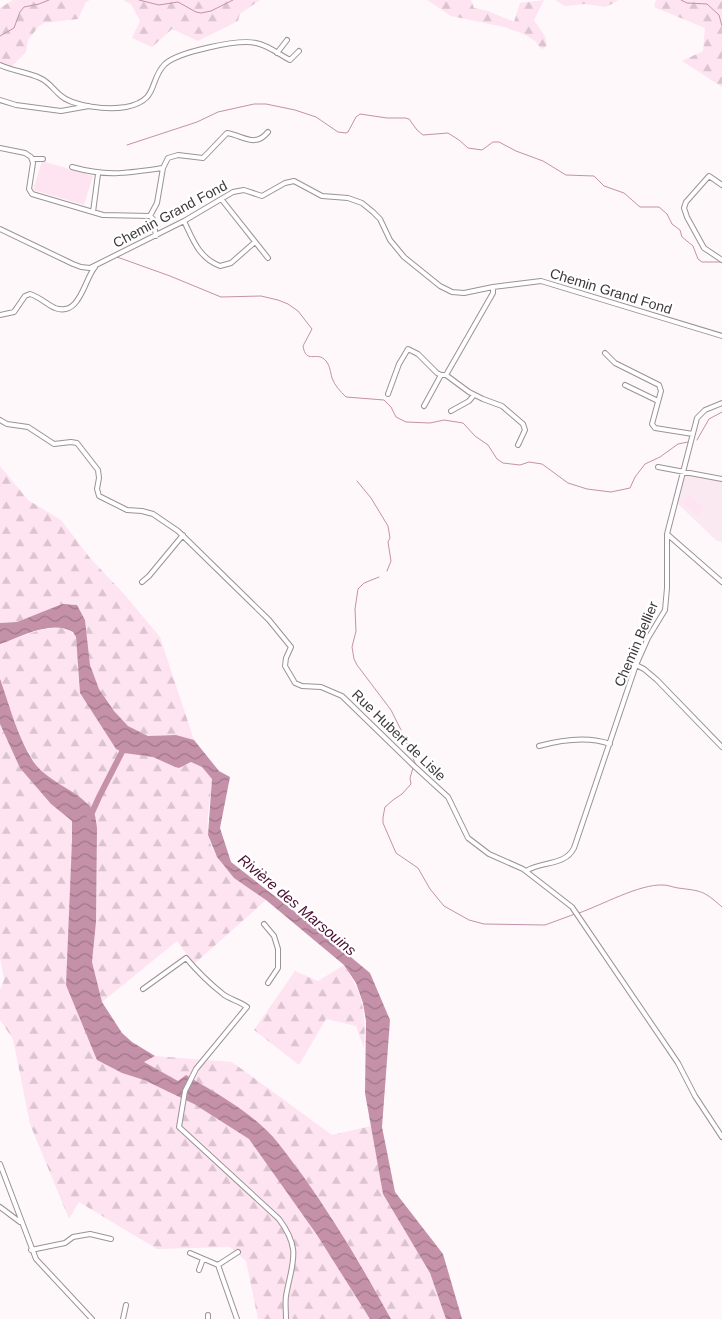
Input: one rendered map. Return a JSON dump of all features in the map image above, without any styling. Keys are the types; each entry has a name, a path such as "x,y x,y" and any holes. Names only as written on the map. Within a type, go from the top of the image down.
{"street":[{"path":"277,53 288,40"},
{"path":"0,65 39,78 48,83 60,96 68,101 111,108 135,104 146,98 153,89 160,70 176,57 241,42 258,43 290,60 299,51"},
{"path":"0,100 61,111 90,106"},
{"path":"150,216 157,203 162,168 168,158 174,155 203,158 227,133 254,141 262,139 268,132"},
{"path":"0,148 25,153 33,159 43,159"},
{"path":"33,159 28,185 32,194 103,215 150,216"},
{"path":"72,167 98,174 162,168"},
{"path":"93,212 98,174"},
{"path":"722,184 709,176 686,202 684,208 704,248 722,260"},
{"name":"Chemin Grand Fond","path":"95,267 240,190 262,196 285,183 294,181 322,196 348,198 362,203 380,219 396,249 446,290 464,293 535,281 549,282 722,336"},
{"path":"222,200 268,258"},
{"path":"150,216 153,219 156,236"},
{"path":"184,221 201,254 207,260 220,266 231,263 255,242"},
{"path":"0,229 81,267 95,267"},
{"path":"0,315 14,312 25,296 30,294 53,307 62,309 70,306 79,299 95,267"},
{"path":"446,375 493,293 493,287"},
{"path":"388,394 399,364 408,349 418,354 441,375 446,375 474,394 502,406 523,424 525,430 518,445"},
{"path":"605,353 615,362 659,385 661,391 652,424 655,428 694,434"},
{"path":"424,406 441,375"},
{"path":"625,385 658,401"},
{"path":"451,411 469,402 474,394"},
{"name":"Chemin Bellier","path":"526,871 536,866 565,859 572,852 636,665 648,638 665,610 668,588 667,534 700,414 722,402"},
{"name":"Rue Hubert de Lisle","path":"0,420 7,424 28,427 54,444 77,443 98,470 97,488 99,496 127,510 153,514 183,535 288,641 291,648 286,658 285,666 295,683 302,686 321,687 342,696 448,797 468,838 489,854 526,871 572,907 678,1063 695,1096 722,1137"},
{"path":"658,467 722,479"},
{"path":"667,534 722,580"},
{"path":"142,582 183,535"},
{"path":"636,665 657,680 722,747"},
{"path":"539,746 553,742 595,740 610,744"},
{"path":"264,924 274,936 278,949 278,968 268,983"},
{"path":"143,989 186,958 212,986 225,996 231,997 247,1007 196,1069 185,1091 179,1127 279,1219 288,1231 293,1242 294,1257 286,1297 286,1319"},
{"path":"0,1164 31,1250 39,1263 92,1319"},
{"path":"0,1207 21,1222"},
{"path":"31,1250 65,1244 73,1237 90,1234 111,1238"},
{"path":"218,1265 238,1252"},
{"path":"190,1253 218,1265 237,1319"},
{"path":"199,1270 203,1259"},
{"path":"123,1319 126,1304"}],"shaded area":[{"path":"686,474 722,480 722,542 717,541 677,503"}],"green space":[{"path":"13,0 90,0 86,2 78,19 44,23 39,26 28,40 26,52 10,68 0,64 0,8"},
{"path":"123,0 260,0 240,14 238,21 198,41 172,29 152,47 132,38 140,21 131,4"},
{"path":"427,0 471,0 474,8 488,11 514,22 520,3 544,0 534,20 545,36 546,47 541,49 535,41 524,34 504,27 451,16"},
{"path":"555,0 619,0 606,7 585,4 565,6"},
{"path":"656,0 722,0 722,87 682,61 703,51 705,28 654,7"},
{"path":"42,161 93,176 84,205 33,190"},
{"path":"0,466 28,500 61,520 90,558 124,594 160,637 194,740 176,735 148,736 128,726 114,711 99,689 90,665 85,620 77,605 61,604 17,622 0,623"},
{"path":"689,494 704,508 697,516 682,502"},
{"path":"57,627 69,630 76,636 80,693 116,749 124,753 153,757 179,768 191,762 200,766 210,776 212,779 208,834 211,845 222,864 230,873 266,900 194,964 177,941 102,1002 92,962 96,922 97,828 86,802 45,775 38,768 17,732 0,679 0,644 40,630"},
{"path":"0,724 20,768 51,804 72,821 72,841 97,1060 122,1073 144,1080 194,1104 249,1139 317,1235 370,1319 258,1319 246,1261 230,1247 157,1249 79,1202 69,1219 30,1124 13,1039 0,1020 0,990 4,980 0,958"},
{"path":"344,965 360,995 365,1024 364,1048 356,1026 326,1019 299,1065 254,1030 295,971 318,981"},
{"path":"155,1056 232,1062 332,1135 371,1126 383,1194 430,1273 446,1319 391,1319 327,1210 281,1146 264,1127 143,1062"}],"water":[{"path":"62,604 77,605 85,620 90,665 99,689 114,711 128,726 148,736 176,735 194,740 219,771 230,777 220,828 231,862 370,973 390,1020 382,1127 395,1192 443,1254 462,1319 446,1319 430,1273 383,1194 365,1093 366,1021 363,1003 356,983 344,965 266,900 234,878 217,857 208,835 212,779 202,767 191,762 179,768 153,757 124,753 116,749 80,693 76,637 73,632 65,628 46,628 0,644 0,623 17,622"},
{"path":"0,679 18,731 33,761 39,769 82,799 95,815 97,828 96,922 92,962 102,1002 122,1033 132,1042 155,1056 144,1062 178,1081 186,1075 244,1111 273,1137 327,1211 391,1319 370,1319 317,1235 249,1139 194,1104 144,1080 122,1073 97,1060 66,985 72,821 51,804 20,768 0,724"}],"waterway":[{"path":"0,36 14,28 24,7 49,0"},
{"path":"139,0 159,5 178,2 201,13 211,11 233,0"},
{"path":"681,0 687,3 707,4 719,15 722,26"},
{"path":"127,145 197,122 218,112 254,104 266,104 295,110 316,117 338,132 346,133 360,114 387,118 405,118 409,119 423,135 448,133 468,148 482,150 493,142 499,142 516,151 543,161 566,175 594,176 604,186 624,193 640,207 659,207 667,214 672,224 680,230 682,237 693,246 698,259 702,262 722,262"},
{"path":"117,257 221,297 261,296 288,304 298,311 312,329 303,346 306,355 321,357 326,361 335,384 346,397 384,400 391,407 396,417 406,422 430,423 444,420 463,423 475,436 488,445 497,459 503,463 520,465 529,462 542,464 568,483 587,489 611,492 630,488 635,477 645,464 660,457 678,444 688,442"},
{"path":"697,440 709,419 722,412"},
{"path":"357,481 371,498 388,526 391,561 387,571"},
{"path":"379,577 364,583 358,589 355,609 356,631 352,647 357,665 391,710 401,730"},
{"path":"403,735 416,765"},
{"path":"90,817 125,746"},
{"path":"413,768 410,778 411,784 402,794 385,807 383,823 396,853 418,868 430,889 444,906 469,920 484,924 545,925 575,914"},
{"path":"579,913 632,891 663,885 701,892 722,907"}],"water label":[{"name":"Rivière des Marsouins","path":"297,905"}]}
